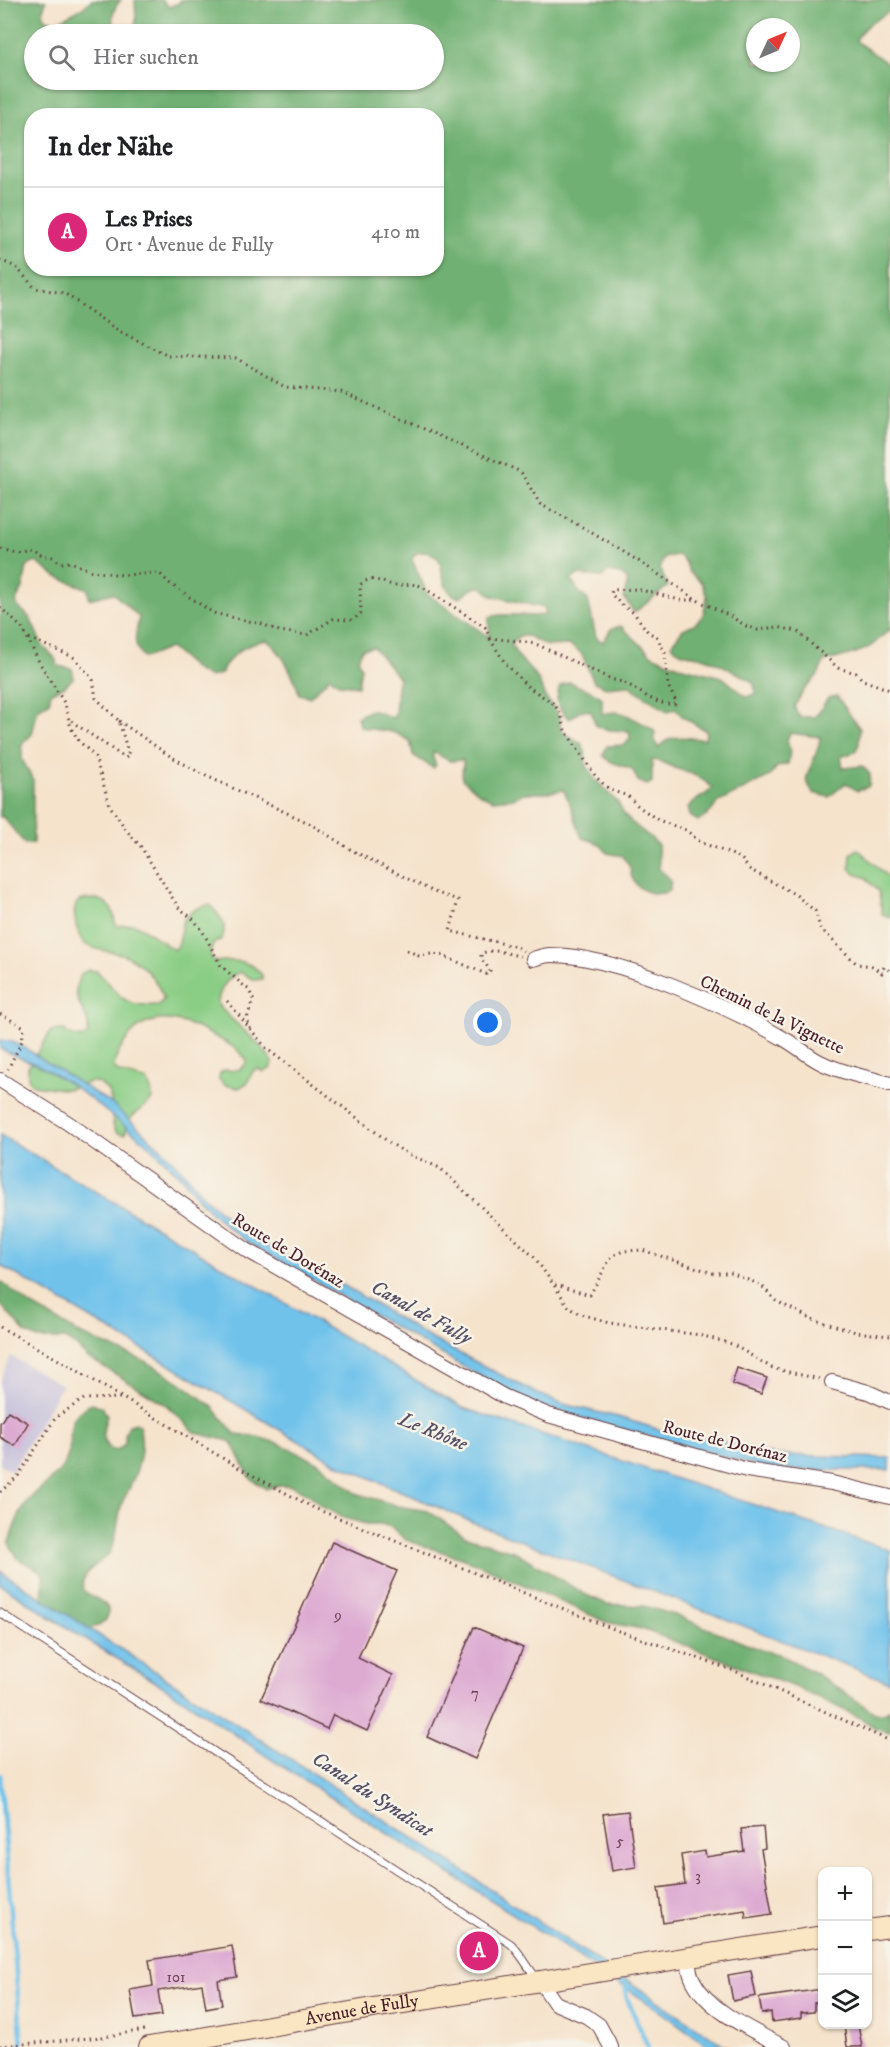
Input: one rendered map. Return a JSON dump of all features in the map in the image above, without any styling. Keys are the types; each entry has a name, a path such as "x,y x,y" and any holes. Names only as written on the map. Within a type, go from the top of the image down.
{"main road":[{"path":"872,1929 890,1927"},
{"path":"687,1957 818,1937"},
{"name":"Avenue de Fully","path":"149,2047 687,1957"}],"street":[{"name":"Chemin de la Vignette","path":"533,959 548,955 567,956 635,973 727,1010 786,1040 822,1063 890,1084"},
{"name":"Route de Dorénaz","path":"1,1080 68,1123 245,1249 506,1397 548,1415 764,1474 832,1483 890,1497"},
{"path":"832,1382 868,1392 890,1402"},
{"path":"687,1957 691,1977 708,2000 731,2018 784,2047"},
{"path":"540,1981 555,2003 586,2016 599,2025 611,2047"}],"lane":[{"path":"0,1613 511,1944 540,1981"}],"path":[{"path":"0,260 16,267 24,276"},
{"path":"24,276 35,288 64,293 117,330 168,356 236,358 285,387 341,392 521,472 540,504 637,560 697,600 758,630 777,627 797,631 838,668 856,673 864,680 890,690"},
{"path":"0,548 15,552 31,549 42,555 52,556 61,563 71,562 91,571 122,575 159,573 169,583 213,613 262,624 279,631 307,635 333,619 353,620 361,613 360,585 364,581 372,579 394,585 411,583 422,586 485,627 506,663 527,686 554,704 561,714 565,730 596,777 610,790 628,796 658,820 686,830 700,842 741,858 749,869 796,895 815,912 820,928 857,964 872,966 882,973 884,968 890,971"},
{"path":"490,638 538,645 613,680 621,681 656,702 663,705 675,704 676,701 668,686 665,653 657,637 648,632 634,613 611,594 612,590 637,589 680,600 697,600"},
{"path":"0,605 23,629 39,662 59,692 71,721 71,728 79,741 95,757 110,806 141,848 178,907 202,930 221,966 249,990 253,999 247,1019 251,1030"},
{"path":"28,638 75,658 93,680 96,698 119,721 170,756 202,774 309,823 353,851 434,892 458,900 450,931 517,947 533,959"},
{"path":"71,721 124,758 129,756 119,721"},
{"path":"407,950 420,956 441,955 486,974 490,973 490,970 481,958 481,954 486,951 533,959"},
{"path":"227,1000 267,1049 340,1103 367,1127 406,1153 440,1168 529,1252 569,1306 581,1315 609,1323 700,1335 732,1344 772,1368 832,1382"},
{"path":"0,1014 24,1027 22,1041 1,1080"},
{"path":"553,1285 590,1295 611,1257 623,1251 642,1250 713,1273 731,1273 761,1285 776,1301 812,1319 856,1332 890,1336"},
{"path":"0,1327 239,1468 314,1508 616,1630 735,1671 890,1741"},
{"path":"0,1492 18,1476 56,1417 84,1399 123,1398"},
{"path":"46,2047 49,2042"},
{"path":"0,2046 28,2043"}],"shaded area":[{"path":"11,1356 62,1385 12,1471 0,1464 0,1381"}],"green space":[{"path":"0,0 46,0 43,11 45,18 55,23 84,7 91,0 121,0 115,8 113,24 24,24 24,90 444,90 444,24 135,24 135,0 162,0 169,7 179,3 180,0 890,0 890,11 866,27 856,41 887,63 890,62 890,630 866,649 824,662 818,675 804,690 794,707 800,717 814,717 828,698 837,696 860,729 859,744 855,752 841,757 843,768 862,766 870,774 869,786 857,791 846,783 829,797 813,793 806,780 820,737 790,733 787,740 790,751 788,764 777,767 770,776 719,802 707,816 698,821 690,816 688,807 713,788 697,777 655,760 652,760 652,782 647,785 638,781 632,769 609,761 603,755 607,746 625,745 630,738 629,731 609,730 596,726 591,711 582,710 569,719 558,704 558,691 560,686 570,682 595,693 602,698 602,714 619,712 645,724 655,732 654,739 658,748 669,739 674,738 705,739 706,731 683,717 676,709 667,711 628,685 606,687 594,682 581,653 569,645 547,646 528,636 519,636 511,644 517,655 538,679 545,697 560,719 560,728 581,743 585,751 586,764 593,777 619,804 631,822 658,845 659,869 671,881 669,891 648,892 635,883 623,856 607,853 597,843 582,838 569,800 563,790 523,793 515,798 492,800 462,779 463,760 450,761 433,752 436,765 433,768 413,755 410,741 392,732 360,726 357,717 371,710 394,718 395,713 399,678 373,647 362,649 358,660 361,668 358,686 340,684 330,677 310,697 299,694 286,664 276,649 266,640 239,651 224,667 221,674 208,677 197,671 170,648 144,658 136,644 139,617 113,593 89,599 88,589 57,577 36,562 27,566 23,588 16,601 18,607 30,619 45,649 54,657 58,666 72,669 74,677 65,686 51,692 49,702 38,709 32,734 22,744 22,759 33,780 33,843 25,844 3,817 0,817","holes":["427,552 438,558 446,586 459,598 481,586 492,596 545,608 545,615 489,617 489,637 426,593 412,559 416,553","678,555 686,563 689,572 701,582 707,597 703,616 694,624 683,629 671,645 679,651 706,658 742,675 753,682 756,693 747,697 722,677 679,666 652,655 621,626 611,629 603,642 596,637 588,600 571,580 578,575 602,577 608,572 621,574 628,580 624,597 634,613 668,586 659,568 665,557"]},
{"path":"858,849 890,879 890,917 882,914 879,892 865,877 855,874 850,868 851,854"},
{"path":"97,899 105,902 110,908 118,926 133,924 139,926 174,950 179,942 182,923 188,915 210,905 224,924 222,939 214,943 210,952 212,959 216,962 235,961 247,964 253,966 262,975 262,979 254,980 240,972 235,974 224,985 218,1005 267,1054 273,1062 270,1069 264,1072 258,1069 253,1071 247,1083 239,1088 225,1085 219,1079 220,1073 225,1070 241,1069 247,1061 240,1052 196,1027 183,1022 158,1020 147,1023 136,1030 126,1040 114,1063 115,1069 119,1072 147,1081 152,1095 150,1102 130,1120 125,1134 118,1133 115,1129 109,1094 100,1084 90,1082 66,1089 33,1085 28,1078 28,1067 51,1031 64,1030 78,1037 88,1035 87,1021 76,994 76,986 81,974 88,970 97,971 122,998 136,1004 158,1005 164,999 153,978 135,961 121,954 93,948 82,941 77,930 76,905 81,900"},
{"path":"0,1281 32,1306 82,1335 149,1363 178,1381 213,1407 236,1435 258,1437 280,1444 319,1463 356,1493 398,1506 428,1511 466,1537 516,1552 584,1594 607,1604 644,1606 675,1615 761,1650 779,1654 817,1674 875,1713 890,1710 890,1732 875,1728 859,1717 797,1688 642,1629 606,1622 473,1562 406,1540 391,1527 344,1518 321,1506 309,1494 292,1486 280,1485 266,1489 250,1478 233,1444 229,1441 196,1433 165,1404 87,1357 65,1339 38,1339 25,1333 0,1304"},
{"path":"92,1403 102,1407 107,1415 103,1434 105,1442 112,1450 119,1449 125,1443 125,1433 129,1425 135,1423 139,1425 141,1433 141,1449 136,1472 122,1503 113,1547 89,1570 84,1578 85,1591 105,1604 108,1615 104,1622 97,1626 78,1628 58,1622 45,1612 42,1602 42,1572 18,1559 9,1543 25,1505 65,1463 75,1417"}],"water":[{"name":"Canal de Fully","path":"0,1040 25,1048 112,1104 163,1150 201,1194 241,1230 350,1289 428,1337 538,1394 567,1405 664,1431 691,1434 775,1455 890,1458 890,1470 795,1470 761,1467 539,1406 504,1390 250,1244 208,1209 185,1181 149,1145 75,1087 44,1068 0,1049"},
{"name":"Le Rhône","path":"0,1135 463,1408 890,1550 890,1682 472,1522 336,1463 0,1265"},
{"name":"Canal du Syndicat","path":"0,1571 445,1859 727,2047 710,2047 552,1939 271,1759 169,1690 0,1584"}],"building":[{"path":"737,1368 767,1378 761,1394 732,1384"},
{"path":"8,1411 28,1423 15,1446 0,1437 0,1423"},
{"path":"332,1542 397,1571 358,1658 393,1675 367,1731 333,1715 327,1729 261,1699"},
{"path":"474,1627 523,1648 475,1759 427,1737"},
{"path":"628,1811 636,1867 612,1871 603,1814"},
{"path":"763,1827 765,1848 761,1849 772,1914 746,1918 745,1910 663,1923 658,1888 685,1884 681,1855 705,1851 706,1857 744,1851 741,1829"},
{"path":"232,1946 237,1977 218,1980 222,2005 206,2008 202,1984 158,1991 162,2015 135,2019 130,1990 153,1986 149,1960"},
{"path":"751,1971 756,1996 733,2001 728,1975"},
{"path":"818,1990 818,2002 814,2003 814,2012 801,2013 801,2018 772,2022 771,2012 762,2014 759,1998"},
{"path":"845,2029 859,2029 862,2047 847,2047"}],"waterway":[{"path":"0,1775 22,2047"},
{"path":"626,1985 626,1996 648,2047"}],"place":[{"name":"Les Prises","path":"479,1951"}]}
